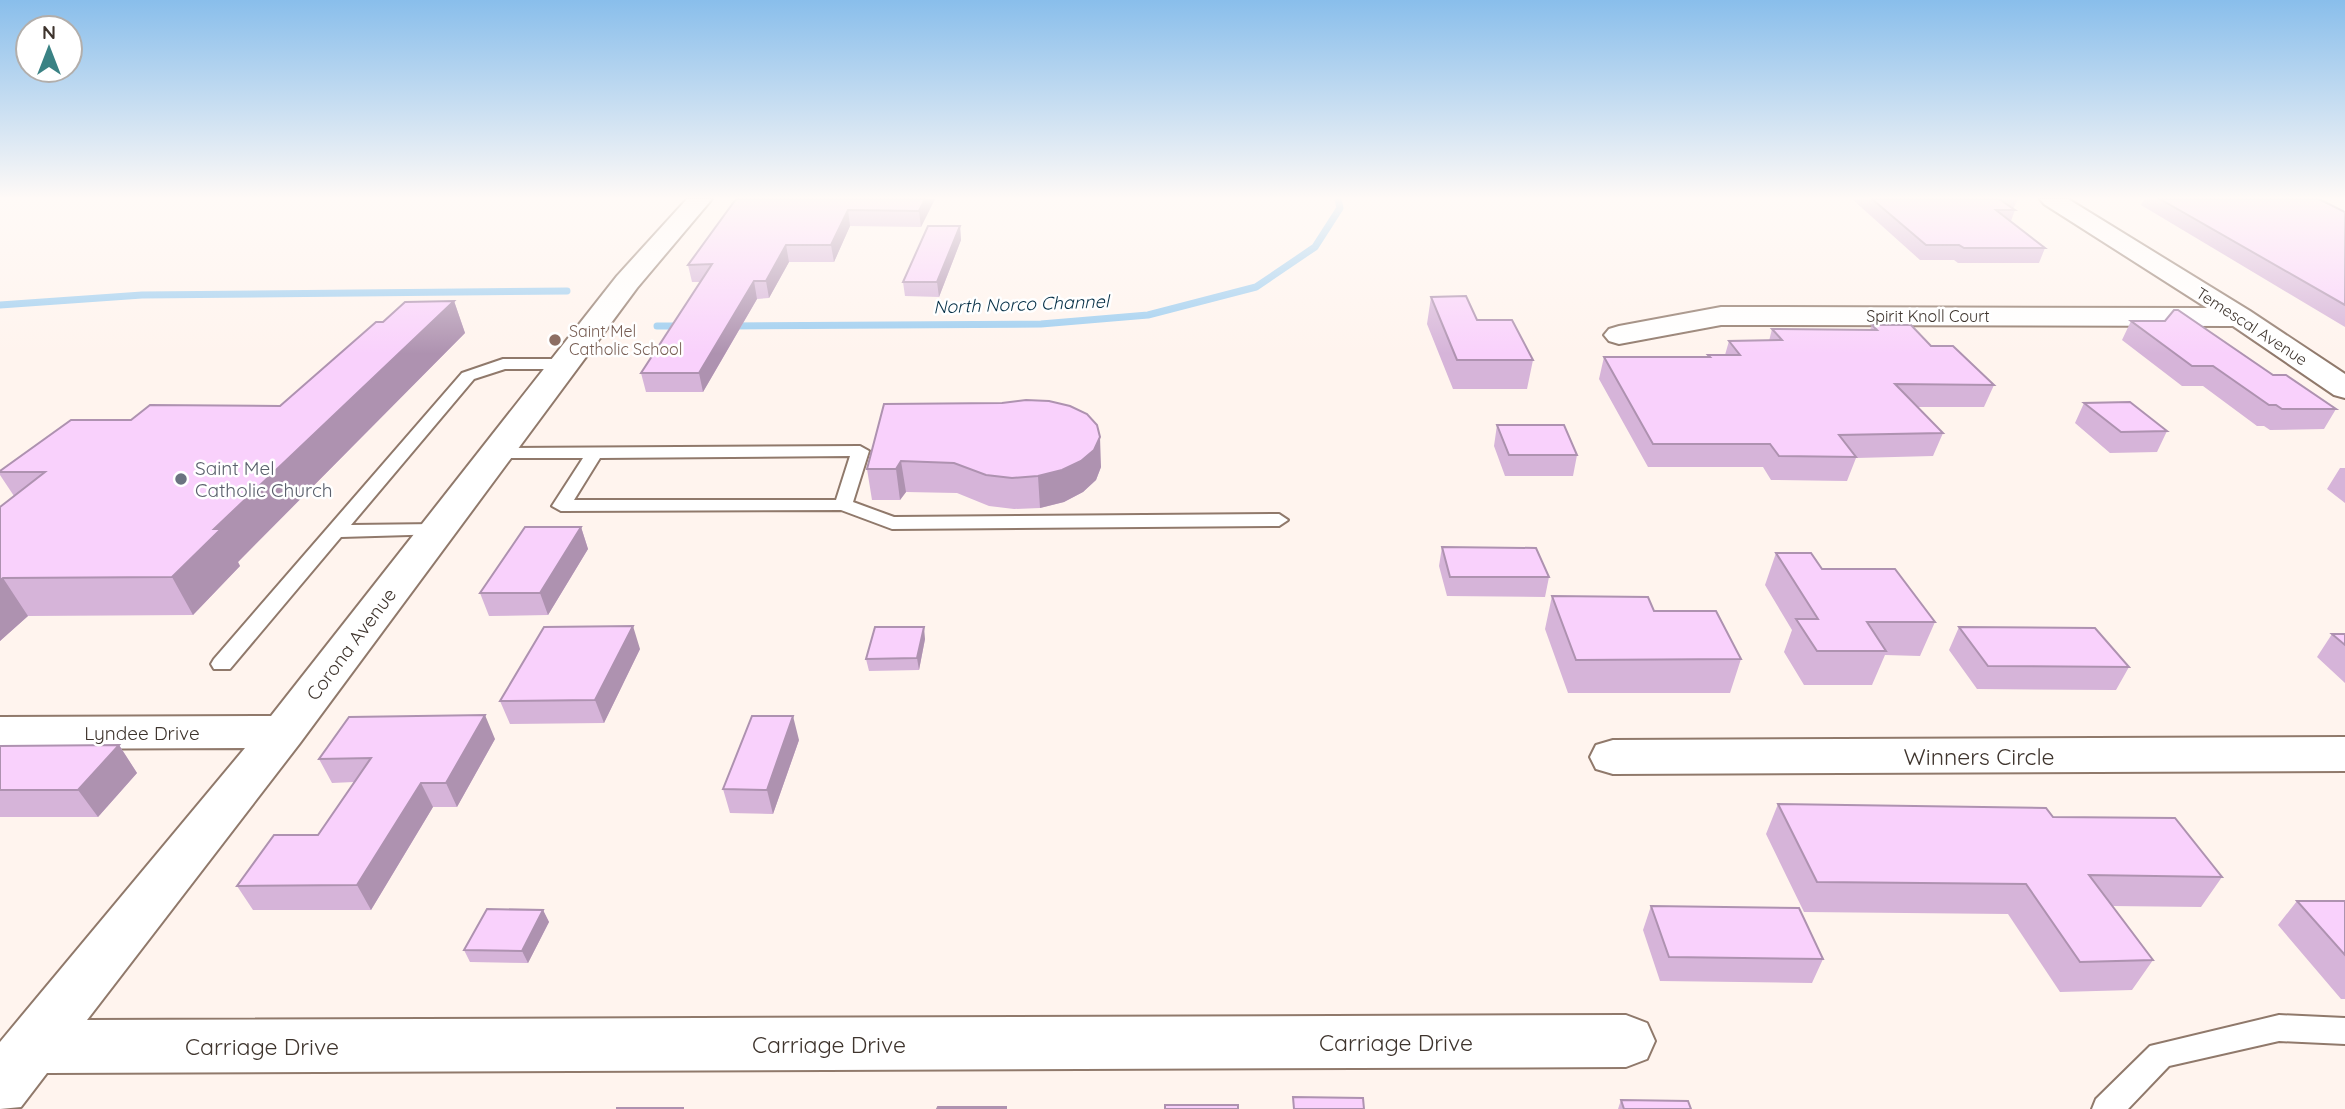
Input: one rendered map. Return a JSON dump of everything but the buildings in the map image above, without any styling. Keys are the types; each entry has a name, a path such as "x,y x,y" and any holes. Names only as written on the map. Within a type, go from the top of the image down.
{"street":[{"name":"Corona Avenue","path":"16,1067 284,732 627,282 654,251"},
{"name":"Temescal Avenue","path":"2135,251 2345,388"},
{"name":"Spirit Knoll Court","path":"1619,335 1721,316 2240,317"},
{"name":"Lyndee Drive","path":"0,733 284,732"},
{"name":"Winners Circle","path":"1613,757 2345,754"},
{"name":"Carriage Drive","path":"16,1067 1626,1041"}],"lane":[{"path":"222,664 468,376 503,364 565,364"},
{"path":"496,453 860,451 843,505"},
{"path":"595,453 561,506 843,505 892,523 1279,520"},
{"path":"335,531 437,530"},
{"path":"2107,1109 2160,1055 2279,1028 2345,1031"}],"waterway":[{"name":"North Norco Channel","path":"729,326 1041,324 1148,315 1256,287 1309,251"},
{"name":"North Norco Channel","path":"0,305 142,295 567,291"},
{"name":"North Norco Channel","path":"657,326 685,326"}],"place":[{"name":"Saint Mel Catholic School","path":"555,340"},
{"name":"Saint Mel Catholic Church","path":"181,479"}]}
